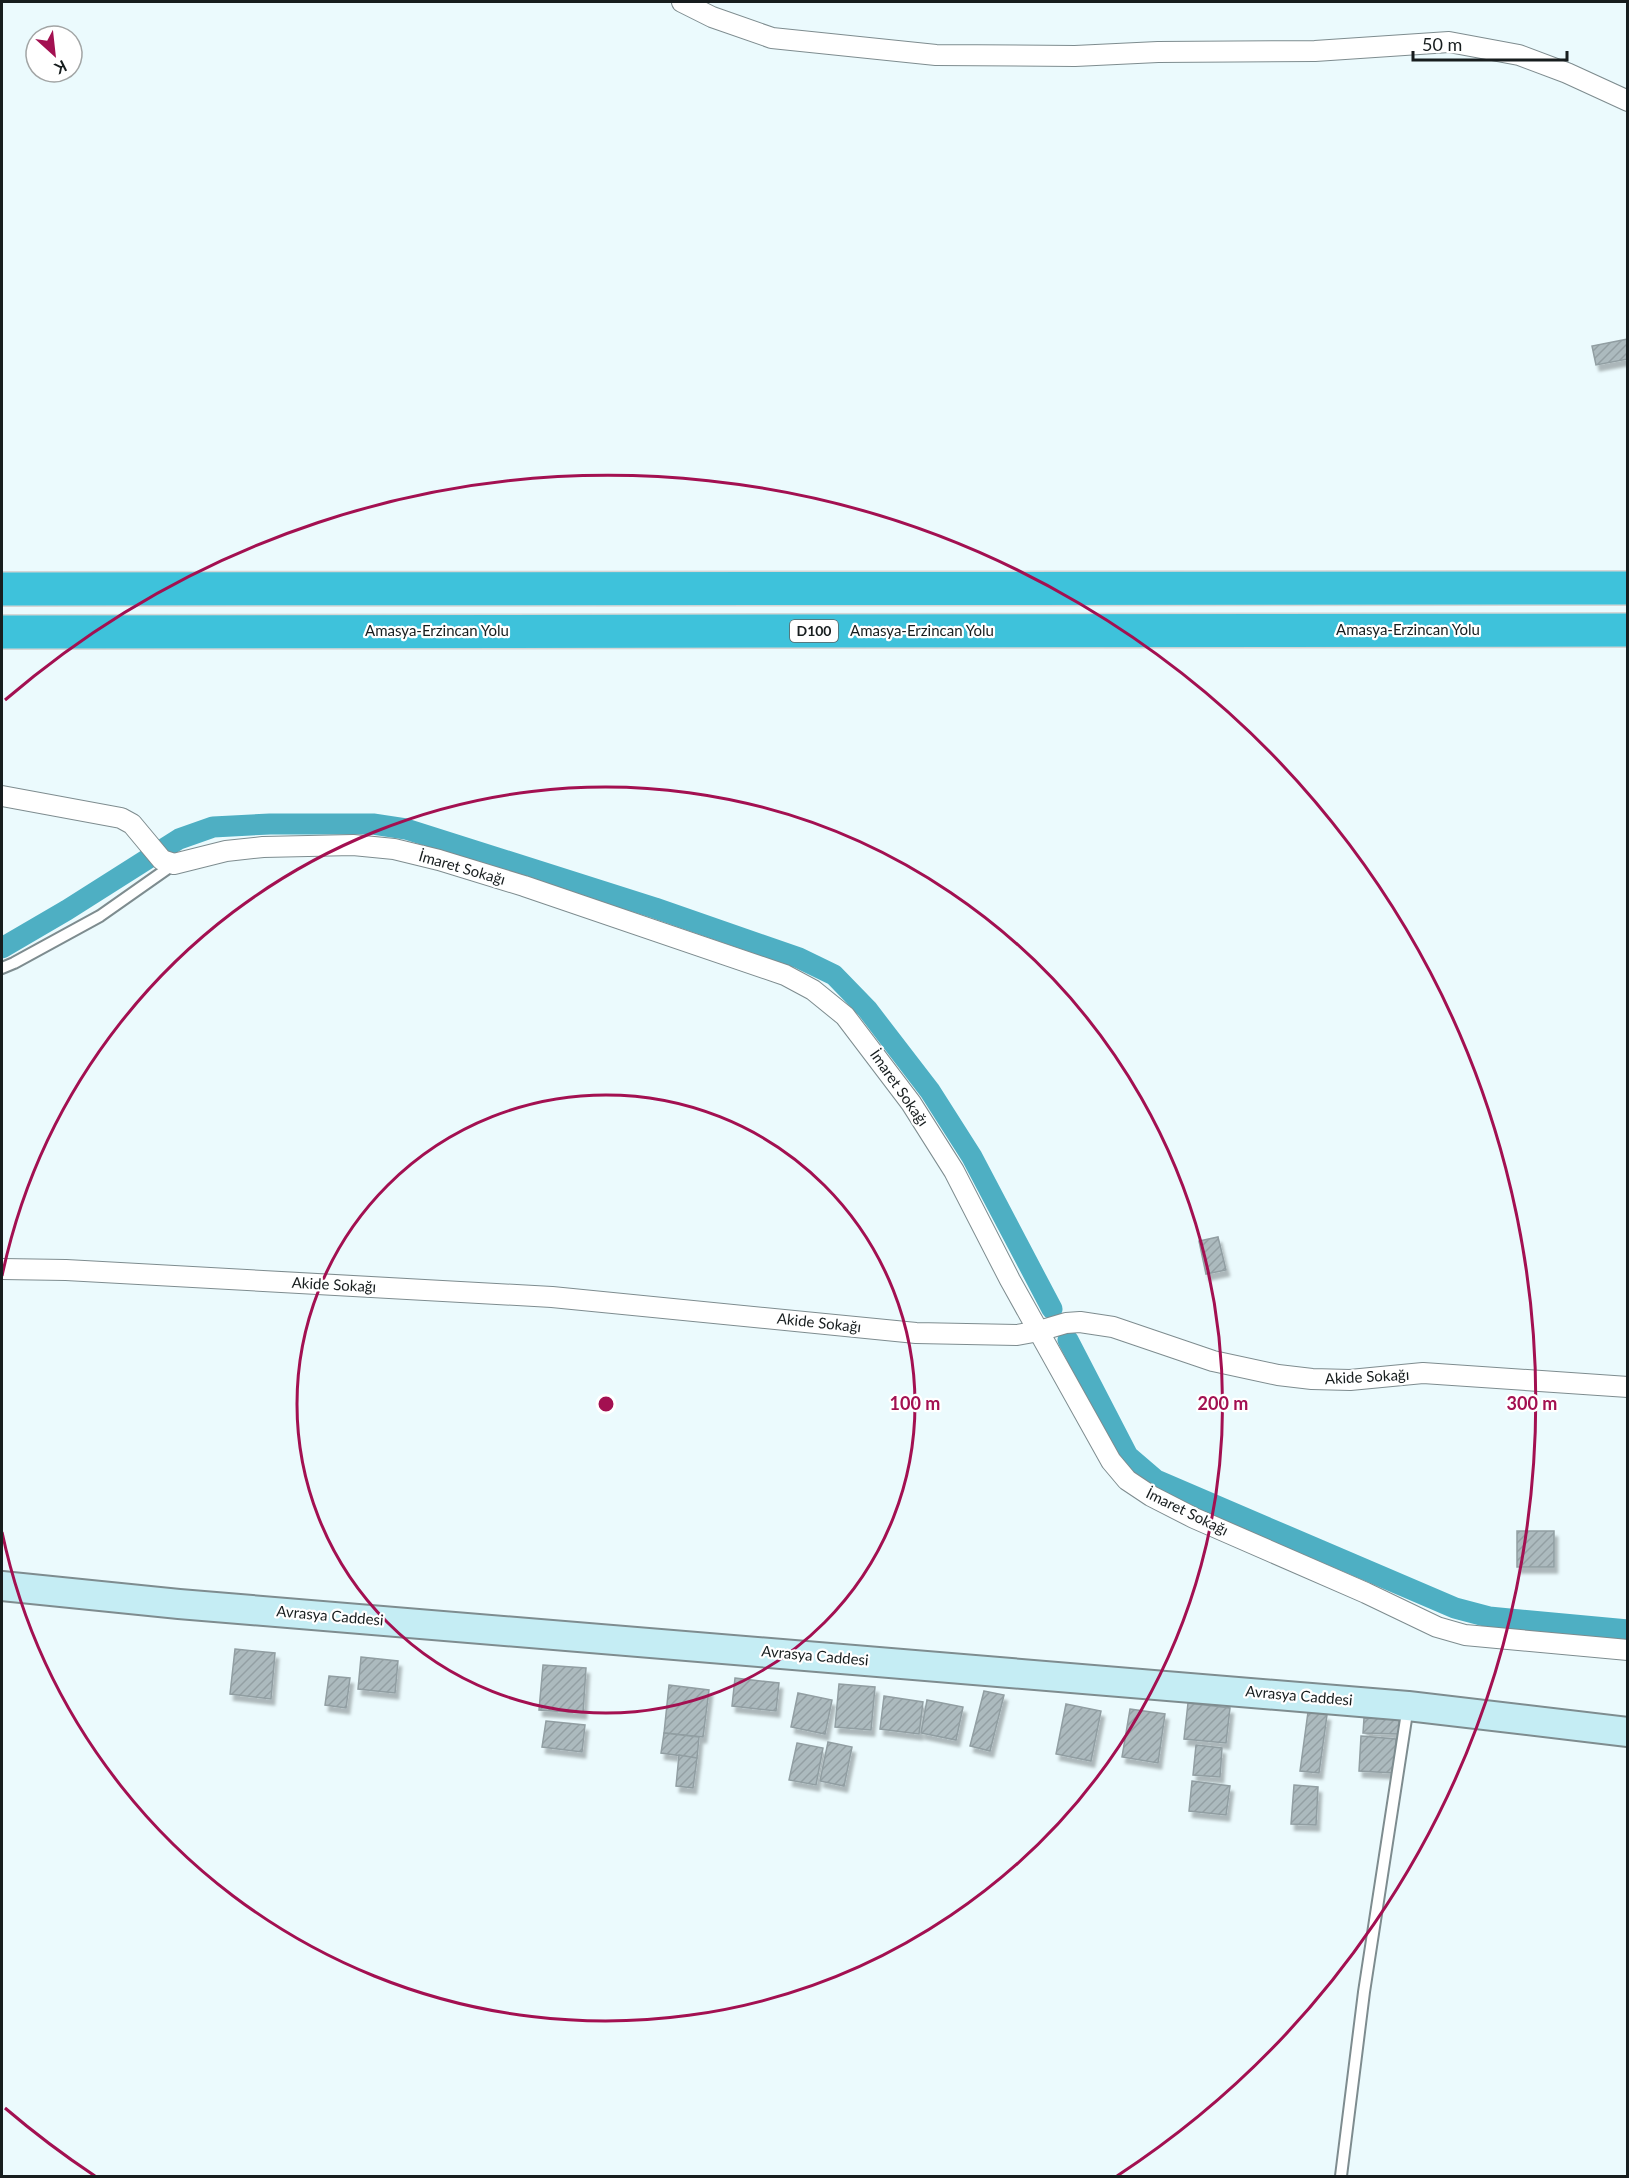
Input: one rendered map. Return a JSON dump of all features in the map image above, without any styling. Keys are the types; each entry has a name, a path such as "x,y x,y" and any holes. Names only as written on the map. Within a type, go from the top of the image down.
{"highway":[{"path":"2,589 1628,588"},
{"name":"Amasya-Erzincan Yolu","path":"2,632 1628,630"}],"street":[{"path":"682,2 711,17 772,38 936,55 1075,56 1158,52 1315,51 1449,42 1519,55 1628,101"},
{"path":"2,796 121,818 132,824 168,862"},
{"name":"İmaret Sokağı","path":"168,862 262,847 352,845 394,849 503,880 633,922 785,975 813,990 845,1016 911,1102 954,1171 1010,1280 1111,1461 1127,1480 1151,1496 1194,1518 1366,1593 1437,1627 1465,1635 1628,1650"},
{"name":"Akide Sokağı","path":"2,1269 66,1270 552,1297 916,1333 1017,1335 1039,1332 1049,1327 1080,1323 1113,1327 1213,1361 1278,1375 1312,1379 1350,1380 1423,1373 1628,1387"},
{"name":"Avrasya Caddesi","path":"2,1586 191,1605 1408,1706 1628,1732"}],"lane":[{"path":"2,968 100,916 168,862"},
{"path":"1341,2176 1364,1992 1408,1706"}],"building":[{"path":"1628,339 1628,359 1596,365 1592,346"},
{"path":"1218,1237 1226,1270 1206,1274 1199,1241"},
{"path":"1517,1531 1554,1531 1554,1567 1517,1567"},
{"path":"235,1649 275,1653 271,1699 230,1694"},
{"path":"361,1657 398,1661 395,1693 358,1689"},
{"path":"543,1665 586,1668 583,1713 539,1710"},
{"path":"329,1676 350,1678 346,1708 325,1705"},
{"path":"735,1678 779,1683 776,1711 732,1706"},
{"path":"839,1684 875,1687 871,1730 835,1727"},
{"path":"669,1685 709,1690 703,1737 664,1733"},
{"path":"984,1691 1004,1695 990,1751 970,1746"},
{"path":"798,1693 832,1700 825,1734 791,1727"},
{"path":"884,1696 923,1702 919,1734 880,1729"},
{"path":"927,1700 963,1707 956,1740 921,1733"},
{"path":"1188,1703 1230,1708 1226,1743 1184,1739"},
{"path":"1066,1704 1101,1711 1091,1761 1056,1754"},
{"path":"1130,1709 1165,1714 1158,1763 1122,1757"},
{"path":"1308,1712 1327,1715 1319,1773 1300,1771"},
{"path":"1364,1718 1399,1719 1399,1734 1363,1733"},
{"path":"546,1721 585,1725 582,1752 542,1747"},
{"path":"664,1733 699,1737 697,1758 661,1753"},
{"path":"1361,1736 1396,1739 1394,1773 1359,1771"},
{"path":"828,1742 852,1747 844,1786 820,1781"},
{"path":"797,1743 823,1748 816,1785 789,1780"},
{"path":"1196,1745 1222,1748 1220,1777 1193,1775"},
{"path":"679,1755 697,1758 693,1788 676,1786"},
{"path":"1192,1781 1230,1786 1226,1815 1189,1811"},
{"path":"1294,1785 1318,1787 1316,1825 1291,1824"}],"waterway":[{"path":"2,948 179,839 213,827 270,824 373,824 406,829 655,908 799,958 834,975 867,1009 930,1091 972,1157 1052,1309"},
{"path":"1068,1340 1128,1456 1156,1480 1455,1608 1489,1617 1628,1630"}]}
